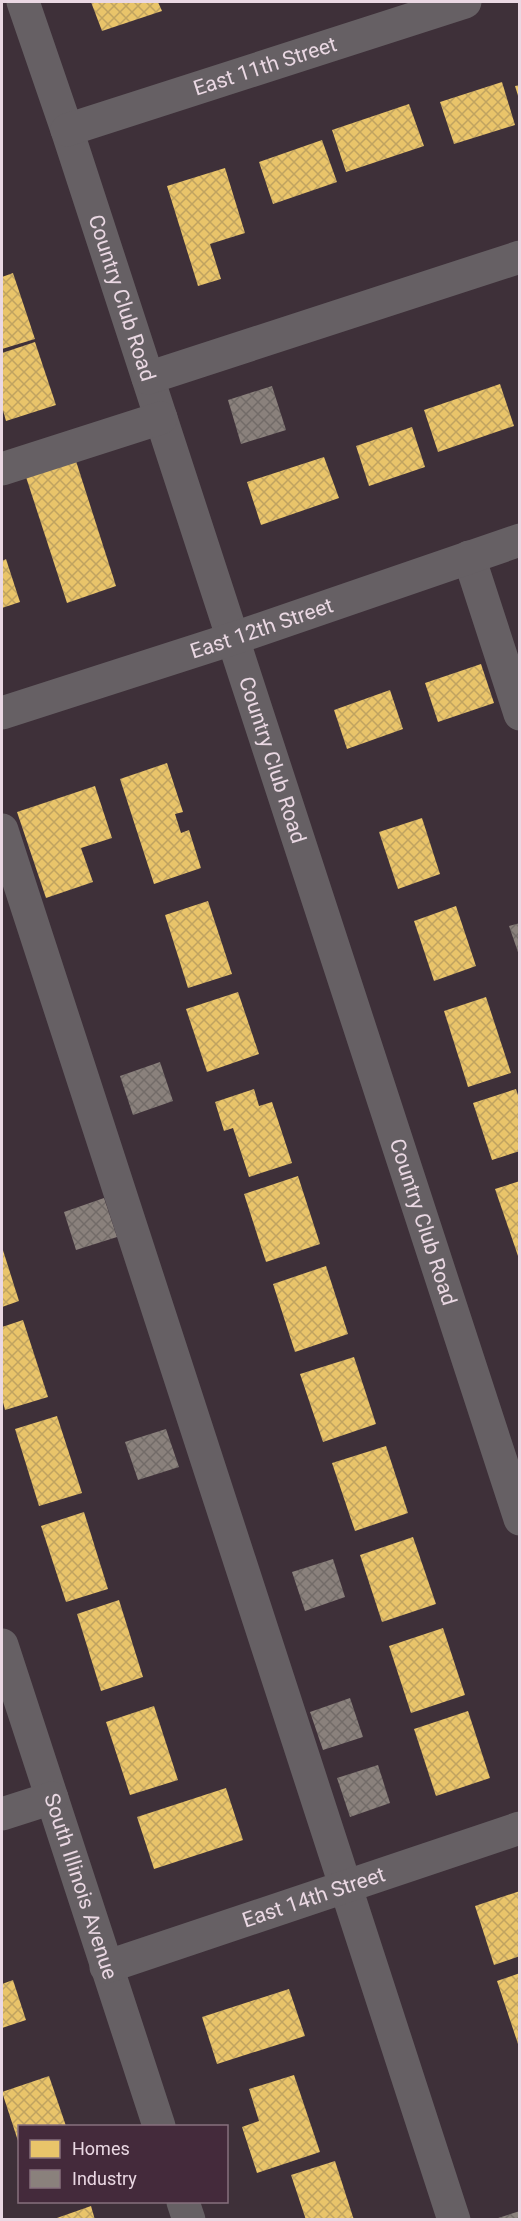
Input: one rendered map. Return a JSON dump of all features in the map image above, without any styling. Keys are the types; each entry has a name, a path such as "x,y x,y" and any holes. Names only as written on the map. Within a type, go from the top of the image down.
{"street":[{"name":"Country Club Road","path":"23,2 68,130 519,1519"},
{"name":"East 11th Street","path":"68,130 465,2"},
{"path":"148,378 519,257"},
{"path":"2,469 161,418"},
{"name":"East 12th Street","path":"2,713 232,639 519,540"},
{"path":"469,557 519,714"},
{"path":"2,830 454,2220"},
{"name":"South Illinois Avenue","path":"2,1645 158,2125"},
{"path":"2,1814 52,1798"},
{"name":"East 14th Street","path":"106,1967 519,1828"},
{"path":"183,2203 189,2220"}],"building: Homes":[{"path":"91,2 158,2 162,11 102,31"},
{"path":"502,82 515,125 454,144 440,102"},
{"path":"520,85 520,99 519,99 515,86"},
{"path":"409,104 424,146 346,172 332,130"},
{"path":"322,140 337,182 273,204 259,162"},
{"path":"225,168 245,233 210,244 221,279 198,286 167,186"},
{"path":"13,273 35,339 2,349 2,277"},
{"path":"35,342 56,405 6,421 2,407 2,353"},
{"path":"500,384 514,426 438,452 424,410"},
{"path":"412,427 425,467 369,486 356,446"},
{"path":"324,457 339,498 261,525 247,482"},
{"path":"76,461 116,586 67,603 26,477"},
{"path":"6,559 20,602 2,608 2,561"},
{"path":"481,664 494,703 438,722 425,683"},
{"path":"390,690 403,729 347,749 334,710"},
{"path":"167,763 183,812 175,814 181,833 189,830 201,868 154,884 120,779"},
{"path":"95,786 112,838 81,848 93,882 46,898 17,812"},
{"path":"422,818 440,874 398,889 379,832"},
{"path":"208,901 232,974 188,988 165,915"},
{"path":"456,906 476,966 434,981 414,921"},
{"path":"238,992 259,1054 207,1072 186,1009"},
{"path":"486,997 511,1073 468,1087 444,1011"},
{"path":"254,1089 259,1106 272,1102 292,1163 249,1177 233,1128 224,1131 215,1102"},
{"path":"516,1089 520,1101 520,1151 492,1160 473,1103"},
{"path":"298,1176 320,1244 266,1262 244,1194"},
{"path":"520,1181 520,1256 518,1256 495,1189"},
{"path":"2,1247 19,1301 2,1307"},
{"path":"326,1266 348,1334 295,1352 273,1284"},
{"path":"23,1320 48,1397 5,1410 2,1398 2,1327"},
{"path":"354,1357 376,1424 323,1442 300,1374"},
{"path":"57,1416 82,1493 39,1506 15,1429"},
{"path":"386,1446 408,1513 355,1531 332,1463"},
{"path":"84,1512 108,1589 66,1602 41,1526"},
{"path":"413,1537 436,1604 382,1622 360,1555"},
{"path":"119,1600 143,1677 101,1691 77,1614"},
{"path":"443,1628 465,1695 411,1713 389,1646"},
{"path":"154,1706 178,1780 130,1795 106,1722"},
{"path":"468,1711 490,1778 436,1796 414,1729"},
{"path":"226,1788 243,1840 154,1869 137,1817"},
{"path":"520,1891 520,1956 494,1965 475,1906"},
{"path":"520,1973 520,2047 519,2047 497,1981"},
{"path":"13,1980 26,2020 2,2028 2,1984"},
{"path":"289,1989 305,2036 217,2064 202,2017"},
{"path":"294,2075 320,2152 257,2173 242,2127 259,2121 249,2089"},
{"path":"49,2076 66,2125 18,2125 18,2141 2,2092"},
{"path":"335,2161 354,2220 306,2220 291,2175"},
{"path":"91,2206 95,2220 54,2220 54,2219"}],"building: Industry":[{"path":"272,386 286,430 241,444 228,400"},
{"path":"520,923 520,955 519,955 509,926"},
{"path":"160,1062 173,1101 133,1115 120,1076"},
{"path":"104,1198 117,1237 76,1250 64,1212"},
{"path":"166,1429 179,1467 138,1480 125,1442"},
{"path":"333,1559 345,1597 305,1611 292,1572"},
{"path":"350,1698 363,1737 323,1750 310,1712"},
{"path":"378,1765 390,1803 350,1817 337,1778"},
{"path":"520,2211 520,2220 495,2220 495,2219"}]}
